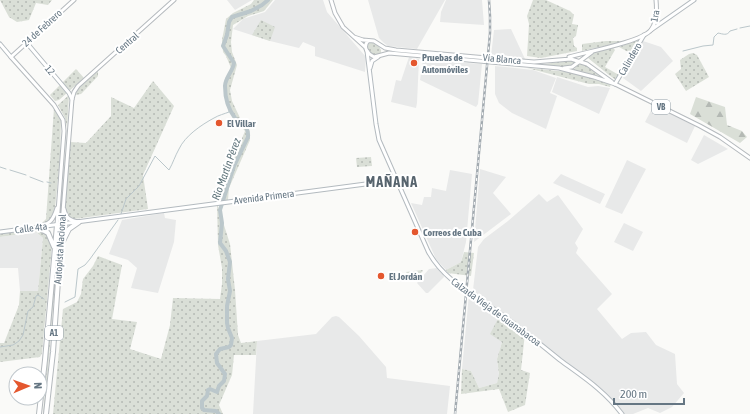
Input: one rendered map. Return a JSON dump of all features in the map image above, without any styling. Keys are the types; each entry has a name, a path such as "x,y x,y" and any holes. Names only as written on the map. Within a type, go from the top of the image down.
{"highway":[{"path":"60,251 67,232 79,222"},
{"name":"Autopista Nacional","path":"46,414 53,352 60,251 59,224"},
{"name":"Autopista Nacional","path":"39,414 46,360 55,252 59,224"},
{"path":"37,227 50,235 55,252"}],"main road":[{"name":"24 de Febrero","path":"11,56 74,0"},
{"name":"Central","path":"78,86 174,0"},
{"name":"VB","path":"330,0 337,18 343,27 373,57 381,55"},
{"name":"1ra","path":"650,32 655,22 656,0"},
{"path":"563,59 644,35 694,0"},
{"name":"Calindero","path":"615,84 644,35"},
{"name":"VB","path":"354,37 376,42 382,46"},
{"path":"365,48 368,41"},
{"name":"12","path":"26,42 69,93 72,100"},
{"name":"Autopista Nacional","path":"0,44 51,101 61,114 63,120 64,131 59,201 59,224"},
{"path":"369,72 372,61 381,55 384,49 382,46"},
{"name":"Vía Blanca","path":"382,46 386,49 534,62 571,59 588,64 615,84"},
{"name":"Calzada Vieja de Guanabacoa","path":"367,51 378,136 396,180 431,256 440,269 456,284 506,318 592,383 622,414"},
{"path":"559,68 570,68 593,51"},
{"name":"Vía Blanca","path":"381,55 389,53 559,68 594,77 615,84 720,137 750,158"},
{"path":"588,55 586,61 588,64"},
{"name":"Autopista Nacional","path":"59,224 63,203 72,100 74,92 78,86"},
{"name":"Avenida Primera","path":"59,224 396,180"},
{"path":"37,227 47,225 51,221 56,213 59,201"},
{"path":"63,203 67,217 71,220 79,222"},
{"name":"Calle 4ta","path":"0,232 59,224"}],"shaded area":[{"path":"227,0 252,0 235,10"},
{"path":"275,0 323,0 327,12 366,57 365,72 315,56 315,47 303,42 299,48 270,41 233,29 243,19 265,12"},
{"path":"368,0 445,0 417,49 388,46 379,38"},
{"path":"446,0 482,0 484,25 440,22 441,12"},
{"path":"511,29 525,59 491,56 494,30"},
{"path":"643,41 661,47 673,61 641,91 623,78"},
{"path":"409,57 419,59 416,108 391,102 396,80 401,81"},
{"path":"423,60 482,64 478,104 476,107 420,80"},
{"path":"495,66 533,70 556,78 550,93 557,96 546,129 512,113 499,103 495,94"},
{"path":"557,77 588,87 598,86 610,88 599,114 552,92"},
{"path":"654,105 695,126 687,143 645,122"},
{"path":"704,135 728,149 698,164 691,160"},
{"path":"627,160 646,169 622,214 605,207"},
{"path":"480,169 506,177 493,193 511,214 474,242"},
{"path":"450,170 472,174 466,242 461,262 446,270 436,259 411,203 422,205 424,197 431,197 432,188 446,191"},
{"path":"561,174 605,194 600,204 553,183"},
{"path":"539,194 547,202 558,195 583,229 575,243 578,248 576,253 612,294 597,309 622,339 631,333 646,332 656,345 675,354 677,384 684,393 672,407 660,413 648,408 633,414 621,414 608,398 525,333 500,316 502,342 497,359 499,375 497,383 479,388 471,371 462,369 469,294 473,290 478,247 484,239 508,221"},
{"path":"164,213 165,218 176,220 174,242 158,293 131,288 137,268 128,260 109,254 122,220"},
{"path":"624,223 643,232 633,251 614,242"},
{"path":"36,232 43,238 38,291 20,291 18,268 0,268 0,237"},
{"path":"437,268 442,272 444,277 428,293 426,293 417,283 429,269"},
{"path":"332,317 339,317 359,336 386,367 387,378 450,386 447,414 253,414 257,341 316,334"}],"green space":[{"path":"0,0 52,0 48,5 36,3 29,20 17,22 9,17"},
{"path":"254,0 273,0 264,11 248,16 233,25 231,42 232,52 237,65 230,90 232,101 241,120 248,124 250,140 229,188 228,200 221,201 222,187 245,131 234,119 226,104 225,79 231,68 223,52 222,40 226,19 233,13 251,4"},
{"path":"533,0 546,0 570,11 574,15 572,24 578,25 576,36 573,38 574,46 577,48 577,51 541,58 527,56 529,24 527,16"},
{"path":"261,20 275,27 270,41 252,35"},
{"path":"640,39 632,54 619,47"},
{"path":"606,41 626,41 582,51 582,44"},
{"path":"367,44 378,45 381,50 381,54 375,55 370,52 367,49"},
{"path":"613,48 615,50 605,67 619,75 616,80 588,58 595,52"},
{"path":"693,53 697,55 709,77 686,91 675,74 681,69 680,60"},
{"path":"569,60 577,61 568,67 540,65"},
{"path":"580,63 598,73 602,78 573,70"},
{"path":"527,68 569,72 611,84 610,87 599,84 589,84"},
{"path":"76,69 84,78 59,100 55,101 50,95"},
{"path":"98,71 98,76 83,92 75,95 81,85"},
{"path":"153,81 174,106 143,175 148,209 74,219 69,216 65,208 70,142 86,143 111,116 111,97 134,108"},
{"path":"69,95 67,127 65,118 58,105"},
{"path":"696,97 725,107 727,125 742,131 747,137 740,143 690,114"},
{"path":"54,108 61,119 60,158 55,208 50,221 38,227 46,219"},
{"path":"371,157 372,166 357,167 356,158"},
{"path":"217,203 230,244 238,335 241,343 257,341 256,355 234,355 232,375 219,405 223,414 53,414 63,309 77,302 81,294 83,279 93,266 98,256 122,265 112,319 137,322 130,349 161,359 170,325 173,298 220,299 222,268 218,245"},
{"path":"31,230 47,233 52,245 42,353 40,357 0,362 0,343 4,343 19,305 20,291 38,291 43,238 36,232 0,237 0,234"},
{"path":"464,252 474,253 471,276 448,273 446,270 461,262"},
{"path":"56,258 57,258 48,370 47,366"},
{"path":"423,271 413,280 406,272"},
{"path":"500,315 525,333 521,370 530,373 525,405 508,412 499,389 461,394 462,369 471,371 479,388 497,383 499,374 497,359 502,342 490,334"}],"waterway":[{"name":"Río Martín Pérez","path":"219,414 216,411 204,410 202,408 202,401 207,396 208,390 210,389 217,392 219,386 224,381 225,374 217,363 216,354 220,349 229,347 231,345 232,338 227,323 227,306 230,291 228,279 230,262 226,251 220,243 222,223 220,210 234,166 248,137 246,128 235,118 227,103 225,83 234,63 223,46 227,35 229,22 232,17 251,11 268,0"},
{"path":"740,28 750,26"},
{"path":"683,51 713,45 714,37 718,33 726,34 737,29"},
{"path":"121,214 126,199 139,186 155,156 169,170 182,144 189,135 209,121 229,112 230,108"},
{"path":"0,167 6,169"},
{"path":"10,170 26,175"},
{"path":"30,177 43,182"},
{"path":"47,182 51,183"},
{"path":"65,302 75,297 78,269 85,265 90,259 118,220"},
{"path":"0,347 13,345 19,341 23,335 28,311 33,307 36,296 38,295 44,299"}],"railway":[{"path":"455,414 490,33 489,0"}],"place":[{"name":"Pruebas de Automóviles","path":"414,63"},
{"name":"El Villar","path":"219,123"},
{"name":"Correos de Cuba","path":"415,232"},
{"name":"El Jordán","path":"381,276"}],"district":[{"name":"MAÑANA","path":"392,182"}]}
